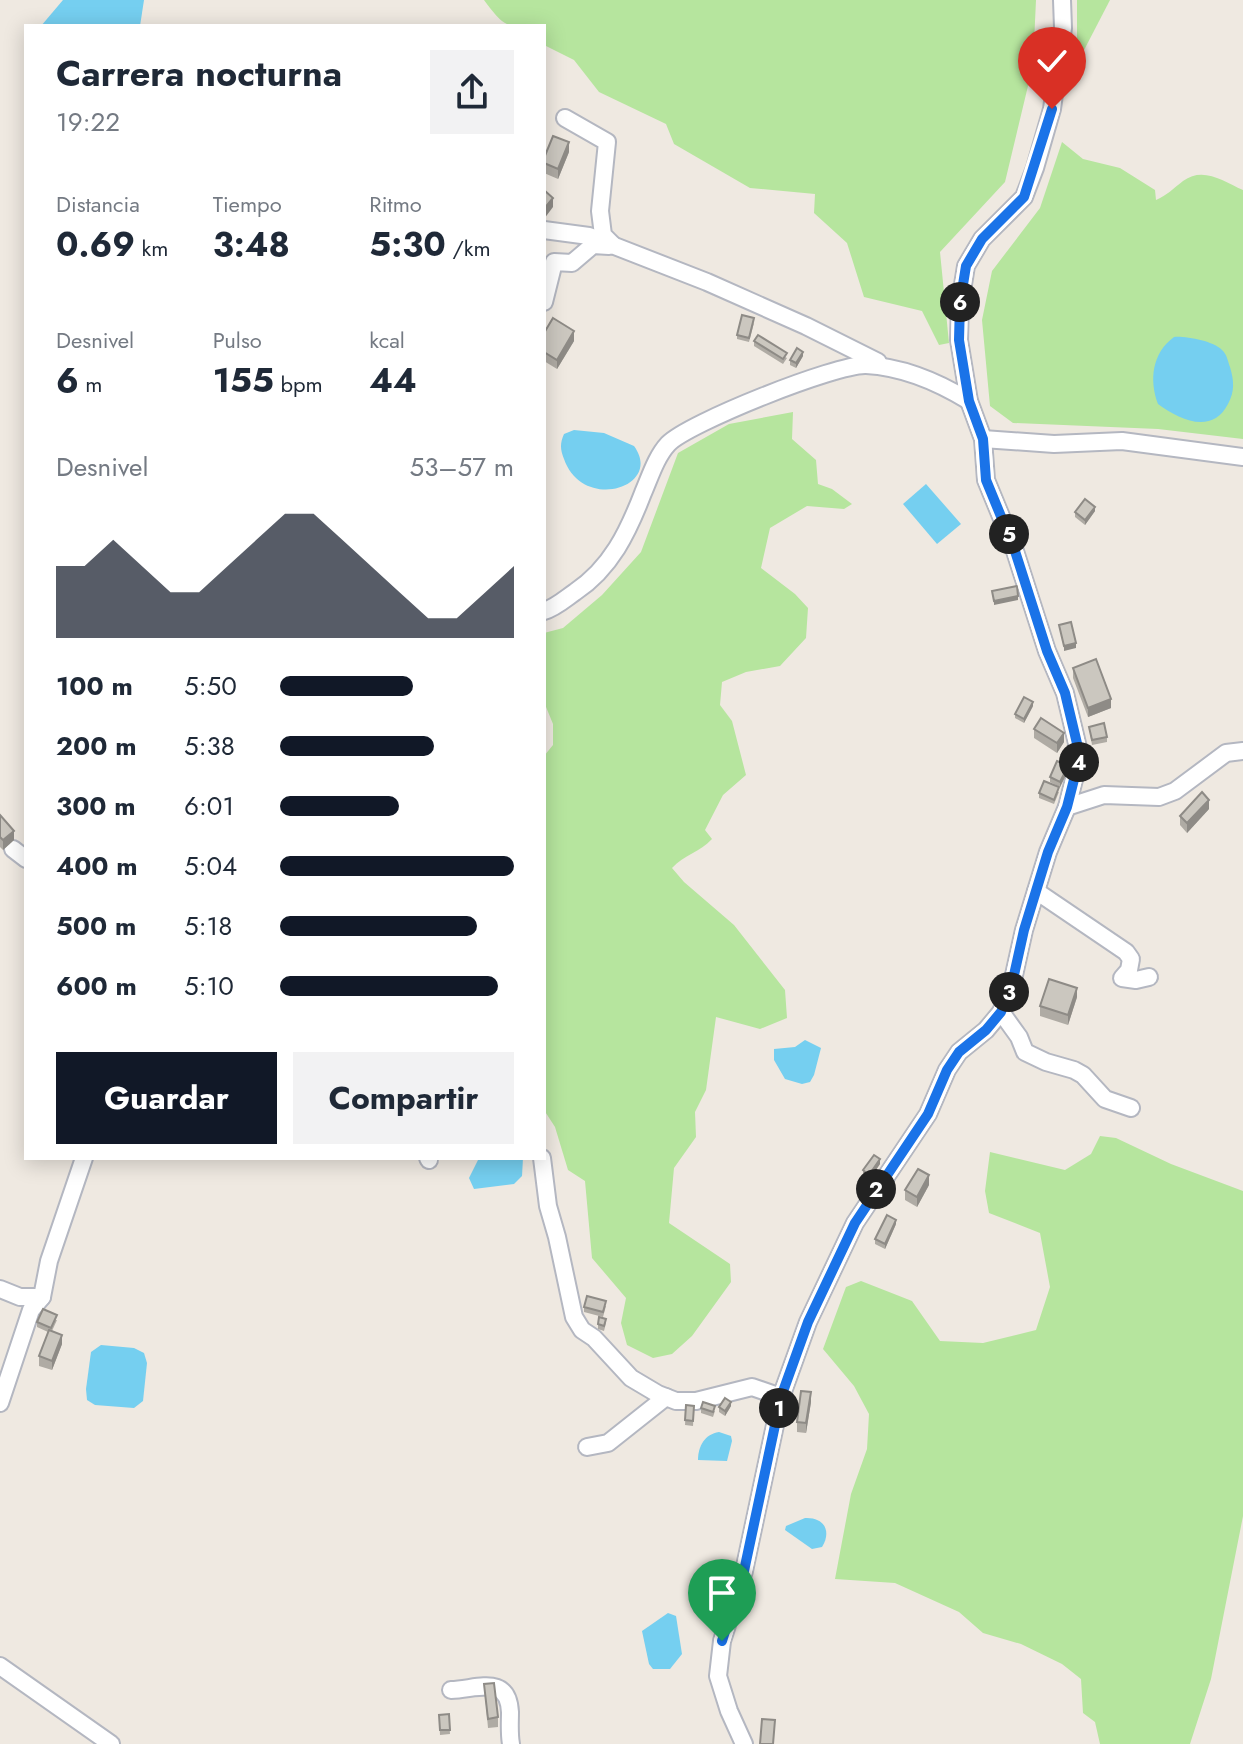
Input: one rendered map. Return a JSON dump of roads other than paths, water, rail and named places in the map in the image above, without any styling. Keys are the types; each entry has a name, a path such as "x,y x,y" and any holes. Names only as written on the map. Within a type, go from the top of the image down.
{"street":[{"path":"744,1744 718,1676 722,1641 744,1571 781,1397 808,1322 855,1223 928,1114 947,1070 959,1052 986,1030 1001,1012 1012,984 1048,852 1067,807 1080,756 1076,734 1014,548 986,480 983,439 969,401 959,340 960,303 966,266 982,239 1024,197 1035,168 1052,109 1063,28 1062,0"},
{"path":"565,118 607,142 600,211 603,235 615,246"},
{"path":"546,230 589,236 707,282 894,369 940,383 969,401"},
{"path":"546,294 554,262 572,263 593,245 615,246"},
{"path":"546,610 586,585 615,554 654,467 668,444 688,429 793,385 836,371 864,365 894,369"},
{"path":"983,439 1054,444 1122,441 1243,457"},
{"path":"1067,807 1104,795 1159,797 1175,791 1226,753 1243,751"},
{"path":"1036,891 1126,952 1131,959 1129,970 1122,978 1136,980 1149,977"},
{"path":"1001,1012 1019,1037 1025,1052 1074,1070 1083,1075 1105,1099 1131,1108"},
{"path":"0,1403 31,1310 42,1297 49,1261 83,1160"},
{"path":"542,1160 548,1206 574,1317 582,1330 594,1338 631,1378 676,1401 696,1401 752,1387 781,1397"},
{"path":"0,1289 20,1297 42,1297"},
{"path":"587,1447 608,1443 666,1397"},
{"path":"0,1666 111,1744"},
{"path":"451,1690 490,1686 500,1688 507,1695 510,1709 511,1744"}],"water":[{"path":"63,0 144,0 140,24 43,24"},
{"path":"1174,337 1206,342 1218,347 1226,356 1233,390 1228,404 1213,419 1195,422 1158,404 1154,368 1161,351"},
{"path":"574,430 604,433 634,446 640,461 638,473 630,482 617,488 587,486 574,476 562,452 564,434"},
{"path":"926,484 961,524 937,544 903,504"},
{"path":"805,1040 821,1048 814,1075 810,1082 802,1084 785,1079 774,1060 774,1049 795,1047"},
{"path":"478,1160 523,1160 522,1176 514,1184 474,1189 469,1178"},
{"path":"101,1345 134,1348 144,1353 147,1363 143,1401 134,1408 95,1405 87,1400 91,1352"},
{"path":"719,1432 731,1436 727,1461 698,1460 703,1442"},
{"path":"805,1518 817,1520 824,1526 826,1536 822,1547 812,1549 785,1530 786,1526"},
{"path":"668,1613 676,1616 682,1654 670,1669 653,1669 649,1664 642,1631"}]}
